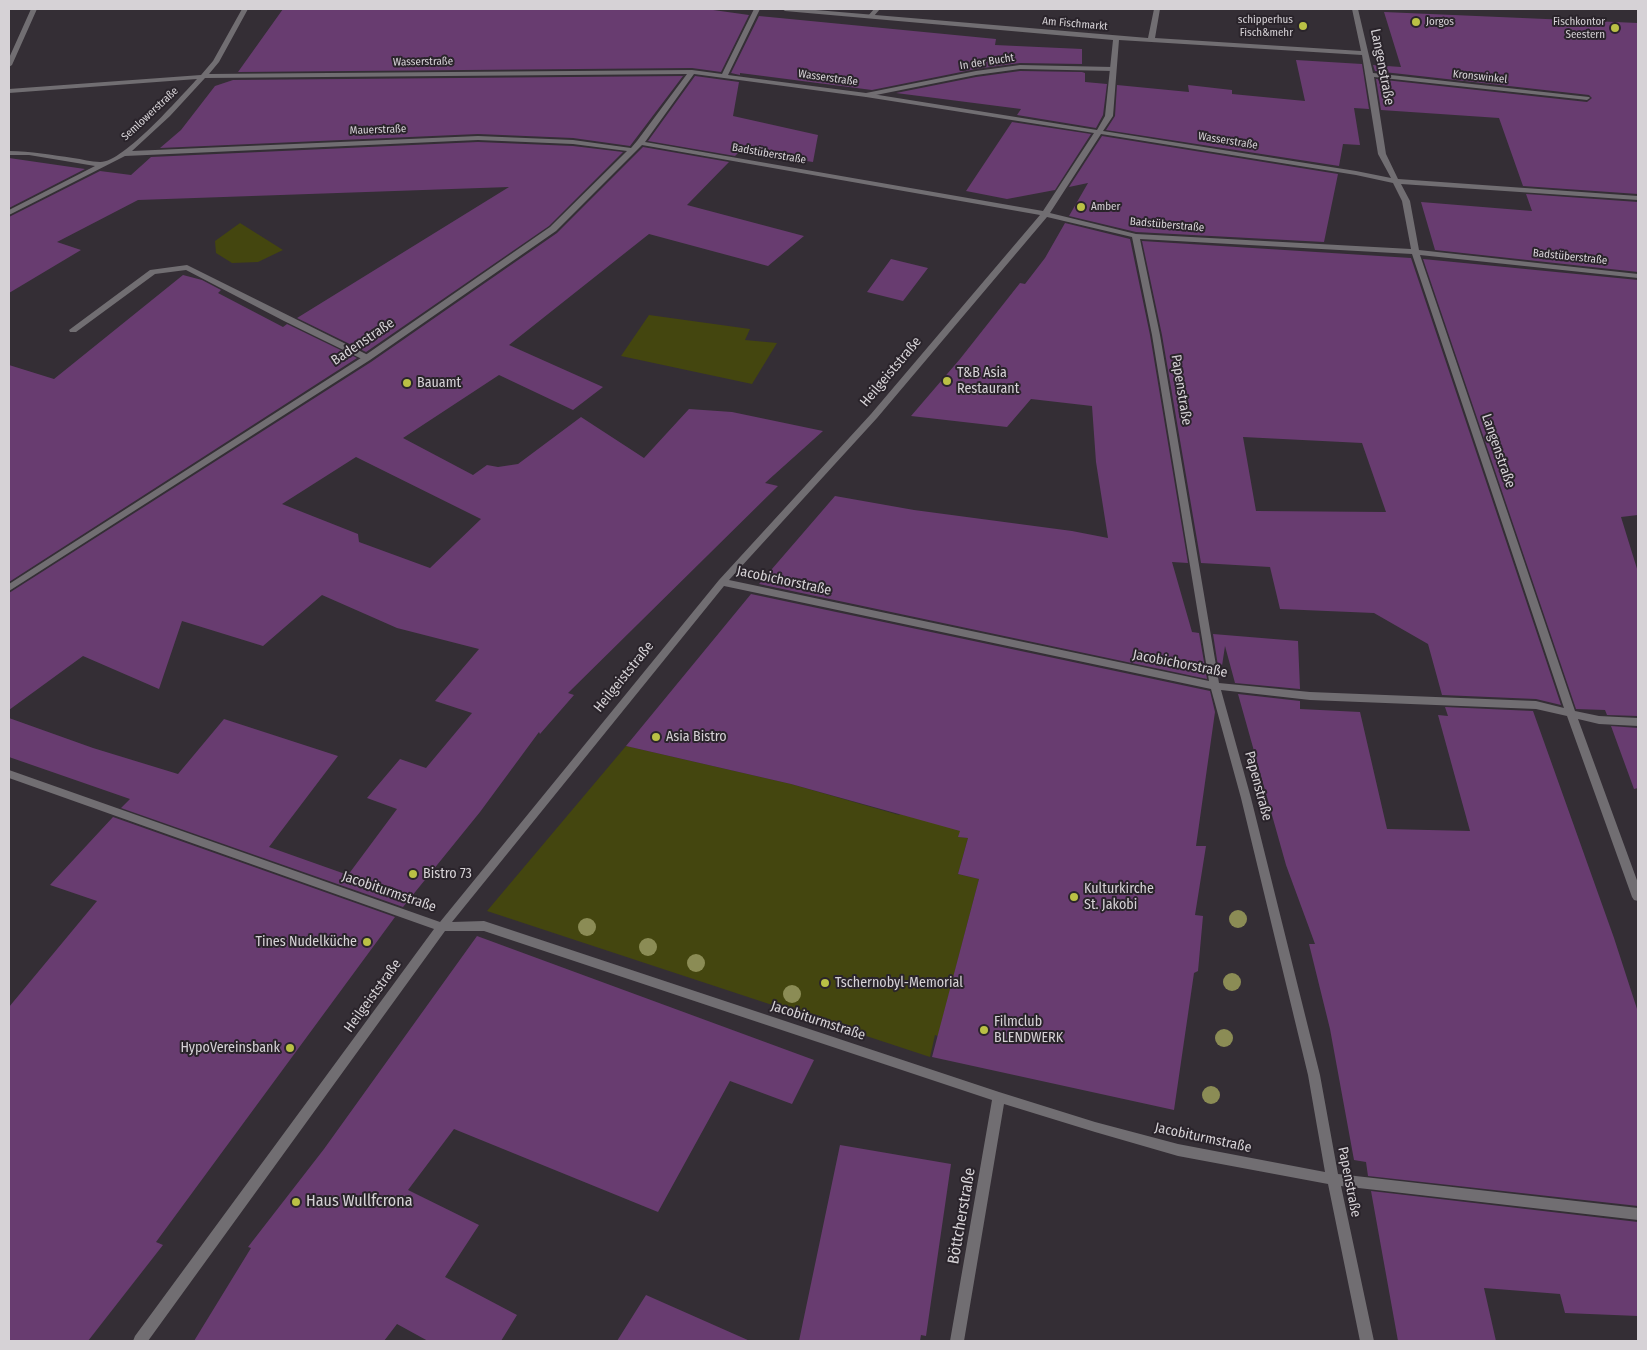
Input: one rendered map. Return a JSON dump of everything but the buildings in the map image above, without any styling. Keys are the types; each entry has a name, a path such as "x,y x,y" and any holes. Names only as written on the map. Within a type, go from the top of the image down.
{"street":[{"path":"9,65 34,9"},
{"name":"Semlowerstraße","path":"9,213 124,154 168,115 216,62 245,9"},
{"path":"724,76 757,9"},
{"name":"Am Fischmarkt","path":"785,9 1116,38 1365,53"},
{"path":"871,16 877,9"},
{"path":"1151,40 1157,9"},
{"name":"Langenstraße","path":"1355,9 1370,75 1382,154 1406,201 1415,252 1571,714 1638,897"},
{"name":"Heilgeiststraße","path":"140,1341 442,927 722,582 874,416 1045,214 1109,116 1116,38"},
{"name":"In der Bucht","path":"866,95 976,73 1020,67 1114,69"},
{"name":"Wasserstraße","path":"9,92 204,76 692,72 866,95 1356,173 1395,181 1638,198"},
{"name":"Badenstraße","path":"9,588 367,358 553,228 633,150 692,72"},
{"name":"Kronswinkel","path":"1370,75 1587,98"},
{"name":"Mauerstraße","path":"124,154 478,138 566,142 633,150"},
{"name":"Badstüberstraße","path":"640,142 1045,214 1136,236 1415,252 1638,276"},
{"path":"9,153 29,153 102,165"},
{"name":"Papenstraße","path":"1136,236 1156,335 1215,686 1246,798 1314,1075 1333,1179 1367,1341"},
{"path":"73,330 153,272 187,267 367,358"},
{"name":"Jacobichorstraße","path":"722,582 1215,686 1310,696 1536,705 1599,720 1638,722"},
{"name":"Jacobiturmstraße","path":"9,774 442,927 484,926 999,1097 1095,1127 1178,1150 1333,1179 1638,1214"},
{"name":"Böttcherstraße","path":"957,1341 999,1097"}],"shaded area":[{"path":"240,223 283,250 258,262 232,263 216,253 215,241"},
{"path":"649,315 750,329 745,340 777,343 752,384 621,356"},
{"path":"626,746 791,784 899,815 970,831 959,837 968,838 958,874 979,879 938,1036 935,1035 930,1057 487,911"}],"place":[{"name":"Jorgos","path":"1416,22"},
{"name":"schipperhus Fisch&mehr","path":"1303,26"},
{"name":"Fischkontor Seestern","path":"1615,28"},
{"name":"Amber","path":"1081,207"},
{"name":"T&B Asia Restaurant","path":"947,381"},
{"name":"Bauamt","path":"407,383"},
{"name":"Asia Bistro","path":"656,737"},
{"name":"Bistro 73","path":"413,874"},
{"name":"Kulturkirche St. Jakobi","path":"1074,897"},
{"name":"Tines Nudelküche","path":"367,942"},
{"name":"Tschernobyl-Memorial","path":"825,983"},
{"name":"Filmclub BLENDWERK","path":"984,1030"},
{"name":"HypoVereinsbank","path":"290,1048"},
{"name":"Haus Wullfcrona","path":"296,1202"}]}
